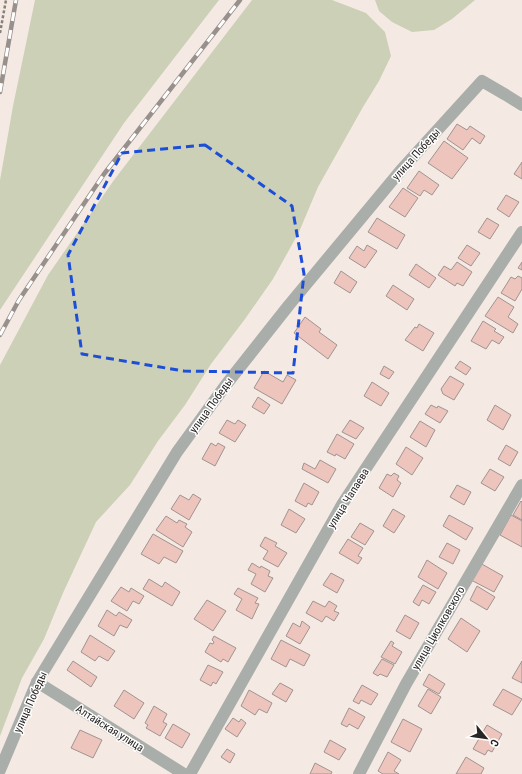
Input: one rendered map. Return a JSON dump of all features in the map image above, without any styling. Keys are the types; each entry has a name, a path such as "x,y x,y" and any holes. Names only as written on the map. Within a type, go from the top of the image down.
{"street":[{"name":"улица Победы","path":"0,770 36,682 177,452 225,386 289,305 401,170 482,81 522,105"},
{"name":"улица Чапаева","path":"190,774 343,503 522,232"},
{"name":"улица Циолковского","path":"360,774 406,684 522,485"},
{"name":"Алтайская улица","path":"36,682 184,774"}],"path":[{"path":"0,33 6,0"}],"highlighted area":[{"path":"205,145 292,206 304,274 293,373 184,371 82,354 68,255 122,153"}],"green space":[{"path":"35,0 219,0 124,123 0,310 0,180 13,106"},
{"path":"252,0 332,0 366,13 385,32 391,56 379,81 318,187 299,232 273,279 211,364 185,405 158,441 130,485 96,522 63,593 44,639 22,678 0,736 0,365 48,275 114,180"},
{"path":"375,0 475,0 452,19 434,30 412,32 392,22 379,11"}],"building":[{"path":"457,124 467,130 470,126 485,136 480,144 472,138 463,150 447,139"},
{"path":"444,141 468,158 452,179 428,163"},
{"path":"522,162 522,179 514,174"},
{"path":"419,171 439,185 432,195 424,190 420,196 407,188"},
{"path":"403,188 418,198 405,217 389,207"},
{"path":"506,195 519,202 509,217 497,209"},
{"path":"377,218 405,235 397,249 368,232"},
{"path":"487,218 499,225 490,239 478,232"},
{"path":"367,245 377,251 365,268 349,258 357,246 364,251"},
{"path":"467,245 480,253 471,266 458,258"},
{"path":"457,262 472,272 463,286 457,283 455,286 438,275 444,266 451,270"},
{"path":"522,262 522,270 518,268"},
{"path":"416,264 436,278 429,288 409,275"},
{"path":"341,271 357,282 350,293 334,283"},
{"path":"518,276 522,278 522,289 515,301 501,293 511,277 515,279"},
{"path":"393,285 414,299 407,310 386,296"},
{"path":"498,297 514,307 508,317 518,324 513,333 485,316"},
{"path":"305,317 321,329 319,332 337,345 328,359 294,333"},
{"path":"483,321 496,329 494,331 504,337 499,344 492,340 486,349 471,341"},
{"path":"419,324 434,333 423,351 405,340"},
{"path":"460,361 471,368 466,375 455,368"},
{"path":"384,366 394,372 389,379 380,374"},
{"path":"264,371 283,382 287,375 296,380 282,404 254,388"},
{"path":"450,376 464,384 454,400 443,394 441,389"},
{"path":"372,382 389,393 381,406 364,396"},
{"path":"258,397 270,405 264,414 252,407"},
{"path":"431,405 437,408 438,406 448,411 440,423 425,414"},
{"path":"495,405 511,415 503,430 487,420"},
{"path":"227,420 235,424 238,420 246,425 235,442 219,433"},
{"path":"350,420 364,428 356,439 342,432"},
{"path":"420,421 435,430 426,447 410,437"},
{"path":"337,434 354,444 345,459 336,454 335,456 327,452"},
{"path":"211,443 216,446 218,443 225,447 215,466 202,459"},
{"path":"506,445 518,452 510,466 498,459"},
{"path":"406,447 423,458 412,475 396,464"},
{"path":"320,460 336,469 328,483 302,469 304,463 315,469"},
{"path":"490,469 504,477 495,491 481,483"},
{"path":"394,473 399,476 397,480 401,483 393,497 379,488 387,474 391,476"},
{"path":"304,483 319,492 312,505 308,503 306,507 295,501"},
{"path":"457,485 471,492 464,505 450,497"},
{"path":"193,494 201,499 189,520 171,509 180,495 189,500"},
{"path":"521,501 522,502 522,520 513,515"},
{"path":"289,509 305,519 296,533 281,525"},
{"path":"393,509 405,516 394,533 383,526"},
{"path":"449,515 473,528 466,540 443,526"},
{"path":"511,515 522,521 522,547 500,535"},
{"path":"166,516 177,523 179,520 187,524 185,527 192,532 183,547 156,530"},
{"path":"360,523 374,531 365,545 351,537"},
{"path":"153,534 183,551 176,563 164,557 159,564 141,554"},
{"path":"265,537 277,543 275,546 287,553 278,567 263,559 268,551 260,546"},
{"path":"348,539 363,548 358,556 362,558 358,564 339,553"},
{"path":"447,543 460,550 453,564 439,557"},
{"path":"427,560 447,573 438,589 418,577"},
{"path":"252,563 260,568 261,566 270,571 268,576 273,578 265,592 251,584 256,574 248,570"},
{"path":"480,563 503,576 494,592 471,580"},
{"path":"331,573 344,580 337,593 323,585"},
{"path":"149,579 162,587 165,582 180,592 172,606 143,589"},
{"path":"423,585 436,592 429,604 422,600 419,606 413,602"},
{"path":"477,586 495,597 487,610 470,600"},
{"path":"121,587 129,592 131,588 144,596 139,604 133,601 127,611 111,601"},
{"path":"238,588 258,598 255,603 259,604 252,619 236,610 242,599 234,594"},
{"path":"207,600 226,611 213,631 194,619"},
{"path":"313,601 325,607 329,601 337,606 334,611 339,613 334,621 326,616 322,622 306,613"},
{"path":"107,610 116,616 119,612 132,620 127,628 120,625 114,636 98,626"},
{"path":"405,615 419,623 410,639 396,631"},
{"path":"461,618 480,631 467,652 448,639"},
{"path":"302,621 310,627 300,644 286,636 293,623 300,627"},
{"path":"90,635 115,651 108,661 99,656 95,661 81,652"},
{"path":"214,636 236,648 228,662 223,659 221,662 205,652 210,643 213,644 214,642 212,640"},
{"path":"281,640 310,655 304,666 290,659 286,667 271,659"},
{"path":"391,641 394,643 392,646 402,652 395,664 381,657"},
{"path":"382,659 394,665 387,677 380,674 378,676 373,673"},
{"path":"73,661 97,677 91,687 67,670"},
{"path":"522,661 522,683 512,678"},
{"path":"208,665 223,672 216,684 213,682 211,686 200,680"},
{"path":"429,674 445,684 439,694 423,685"},
{"path":"280,683 293,690 286,702 272,694"},
{"path":"362,685 378,694 371,705 361,700 359,704 353,701"},
{"path":"428,689 441,697 431,714 418,706"},
{"path":"503,689 522,699 512,715 493,705"},
{"path":"124,690 144,703 134,719 114,706"},
{"path":"249,690 272,703 267,713 259,709 255,715 241,706"},
{"path":"154,706 167,714 163,722 167,724 160,736 146,728 148,725 145,723"},
{"path":"349,708 365,717 358,729 349,724 347,727 341,724"},
{"path":"233,718 239,722 241,719 246,723 237,737 225,729"},
{"path":"403,719 422,729 410,752 391,742"},
{"path":"173,724 190,734 182,748 165,738"},
{"path":"487,725 502,734 492,752 488,750 485,755 473,749"},
{"path":"80,730 102,740 93,758 71,748"},
{"path":"330,740 346,749 339,760 324,752"},
{"path":"227,749 235,754 230,763 221,757"},
{"path":"388,752 401,760 394,771 399,774 383,774 378,771"},
{"path":"466,757 484,768 481,774 456,774"},
{"path":"315,763 332,772 331,774 310,774"}],"railway":[{"path":"0,92 16,0"},
{"path":"0,335 19,300 104,174 240,0"}]}
